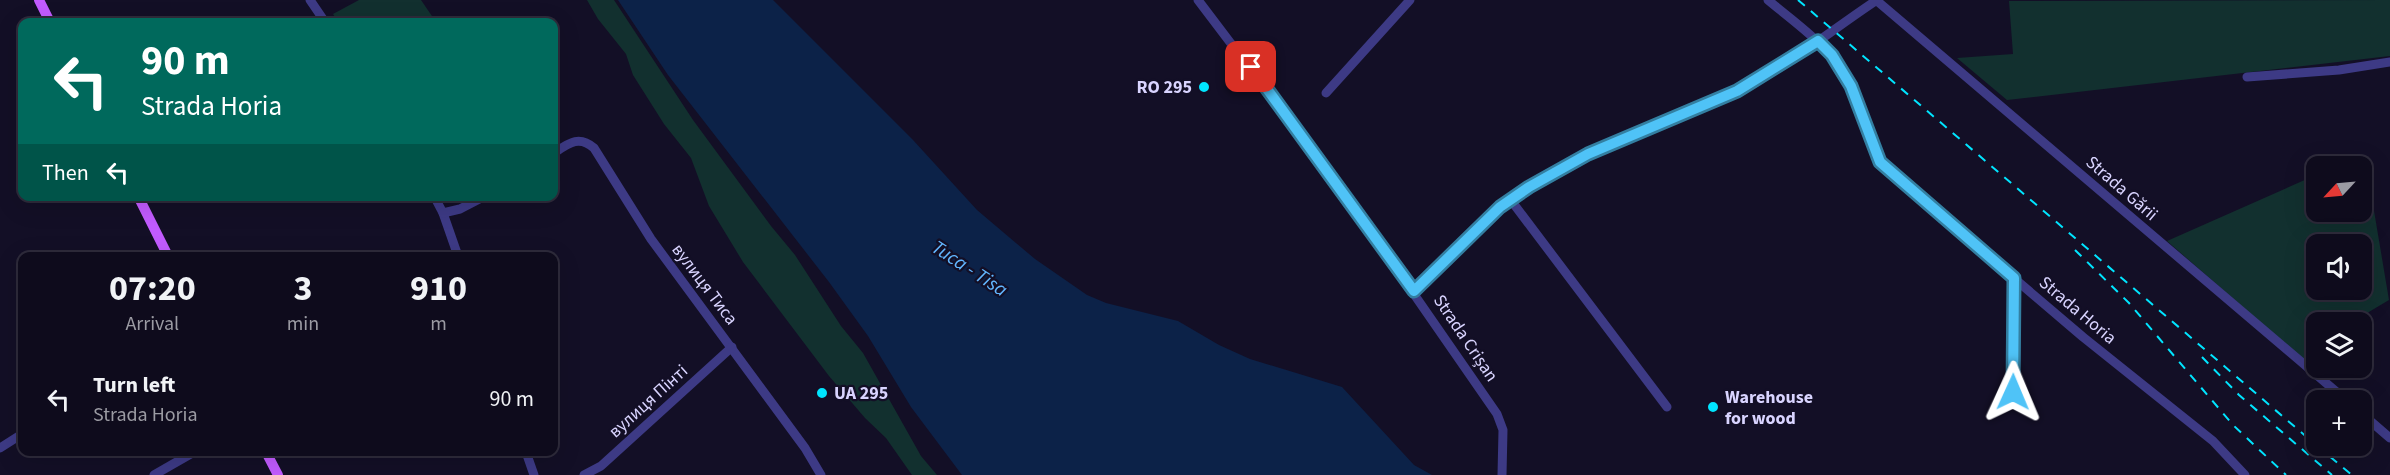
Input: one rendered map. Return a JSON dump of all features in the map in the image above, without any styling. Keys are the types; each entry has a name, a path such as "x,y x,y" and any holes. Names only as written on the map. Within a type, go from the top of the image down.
{"main road":[{"path":"39,0 48,18"},
{"path":"140,201 166,252"},
{"path":"268,456 278,475"}],"street":[{"path":"310,0 322,18"},
{"name":"Strada Crișan","path":"1198,0 1275,99 1414,291 1497,414 1503,430 1502,475"},
{"path":"1326,93 1410,0"},
{"name":"Strada Horia","path":"1767,0 1832,55 1851,86 1880,162 2014,278 2213,441 2245,475"},
{"path":"1414,291 1510,199 1588,154 1737,91 1818,41 1876,0"},
{"name":"Strada Gării","path":"1876,0 2334,390"},
{"path":"2247,76 2339,70 2390,62"},
{"name":"вулиця Тиса","path":"558,151 576,140 585,141 594,148 651,239 805,447 821,475"},
{"path":"1510,199 1667,407"},
{"path":"437,201 457,252"},
{"path":"443,213 460,209 475,201"},
{"path":"2013,392 2014,278"},
{"name":"вулиця Пінті","path":"584,475 601,466 732,347"},
{"path":"2372,422 2390,438"},
{"path":"0,448 18,437"},
{"path":"154,475 187,456"},
{"path":"527,456 534,475"}],"green space":[{"path":"359,0 421,0 433,18 336,18 333,14"},
{"path":"587,0 614,0 693,120 795,255 841,326 863,353 921,456 937,475 912,475 886,438 865,418 829,376 743,262 709,206 691,158 664,124 633,75 626,54 598,19"},
{"path":"2390,0 2390,56 2007,100 1957,58 2013,54 2009,1"},
{"path":"2306,179 2306,222 2372,222 2372,199 2389,300 2369,312 2306,312 2305,361 2167,241"}],"water":[{"name":"Тиса - Tisa","path":"618,0 773,0 913,140 977,210 1035,259 1087,295 1106,303 1178,321 1219,345 1250,359 1342,387 1414,465 1432,475 962,475 911,407 868,336 829,282 668,75"}],"railway":[{"path":"1798,0 2306,436"},
{"path":"2075,250 2129,303 2233,425 2286,475"},
{"path":"2202,357 2239,395 2332,475"},
{"path":"2329,456 2352,475"}],"place":[{"name":"RO 295","path":"1204,87"},
{"name":"UA 295","path":"822,393"},
{"name":"Warehouse for wood","path":"1713,407"}],"route":[{"path":"1251,67 1340,186 1414,291 1500,207 1529,187 1588,154 1737,91 1764,77 1818,41 1842,68 1860,106 1880,162 2014,278 2013,392"}]}
